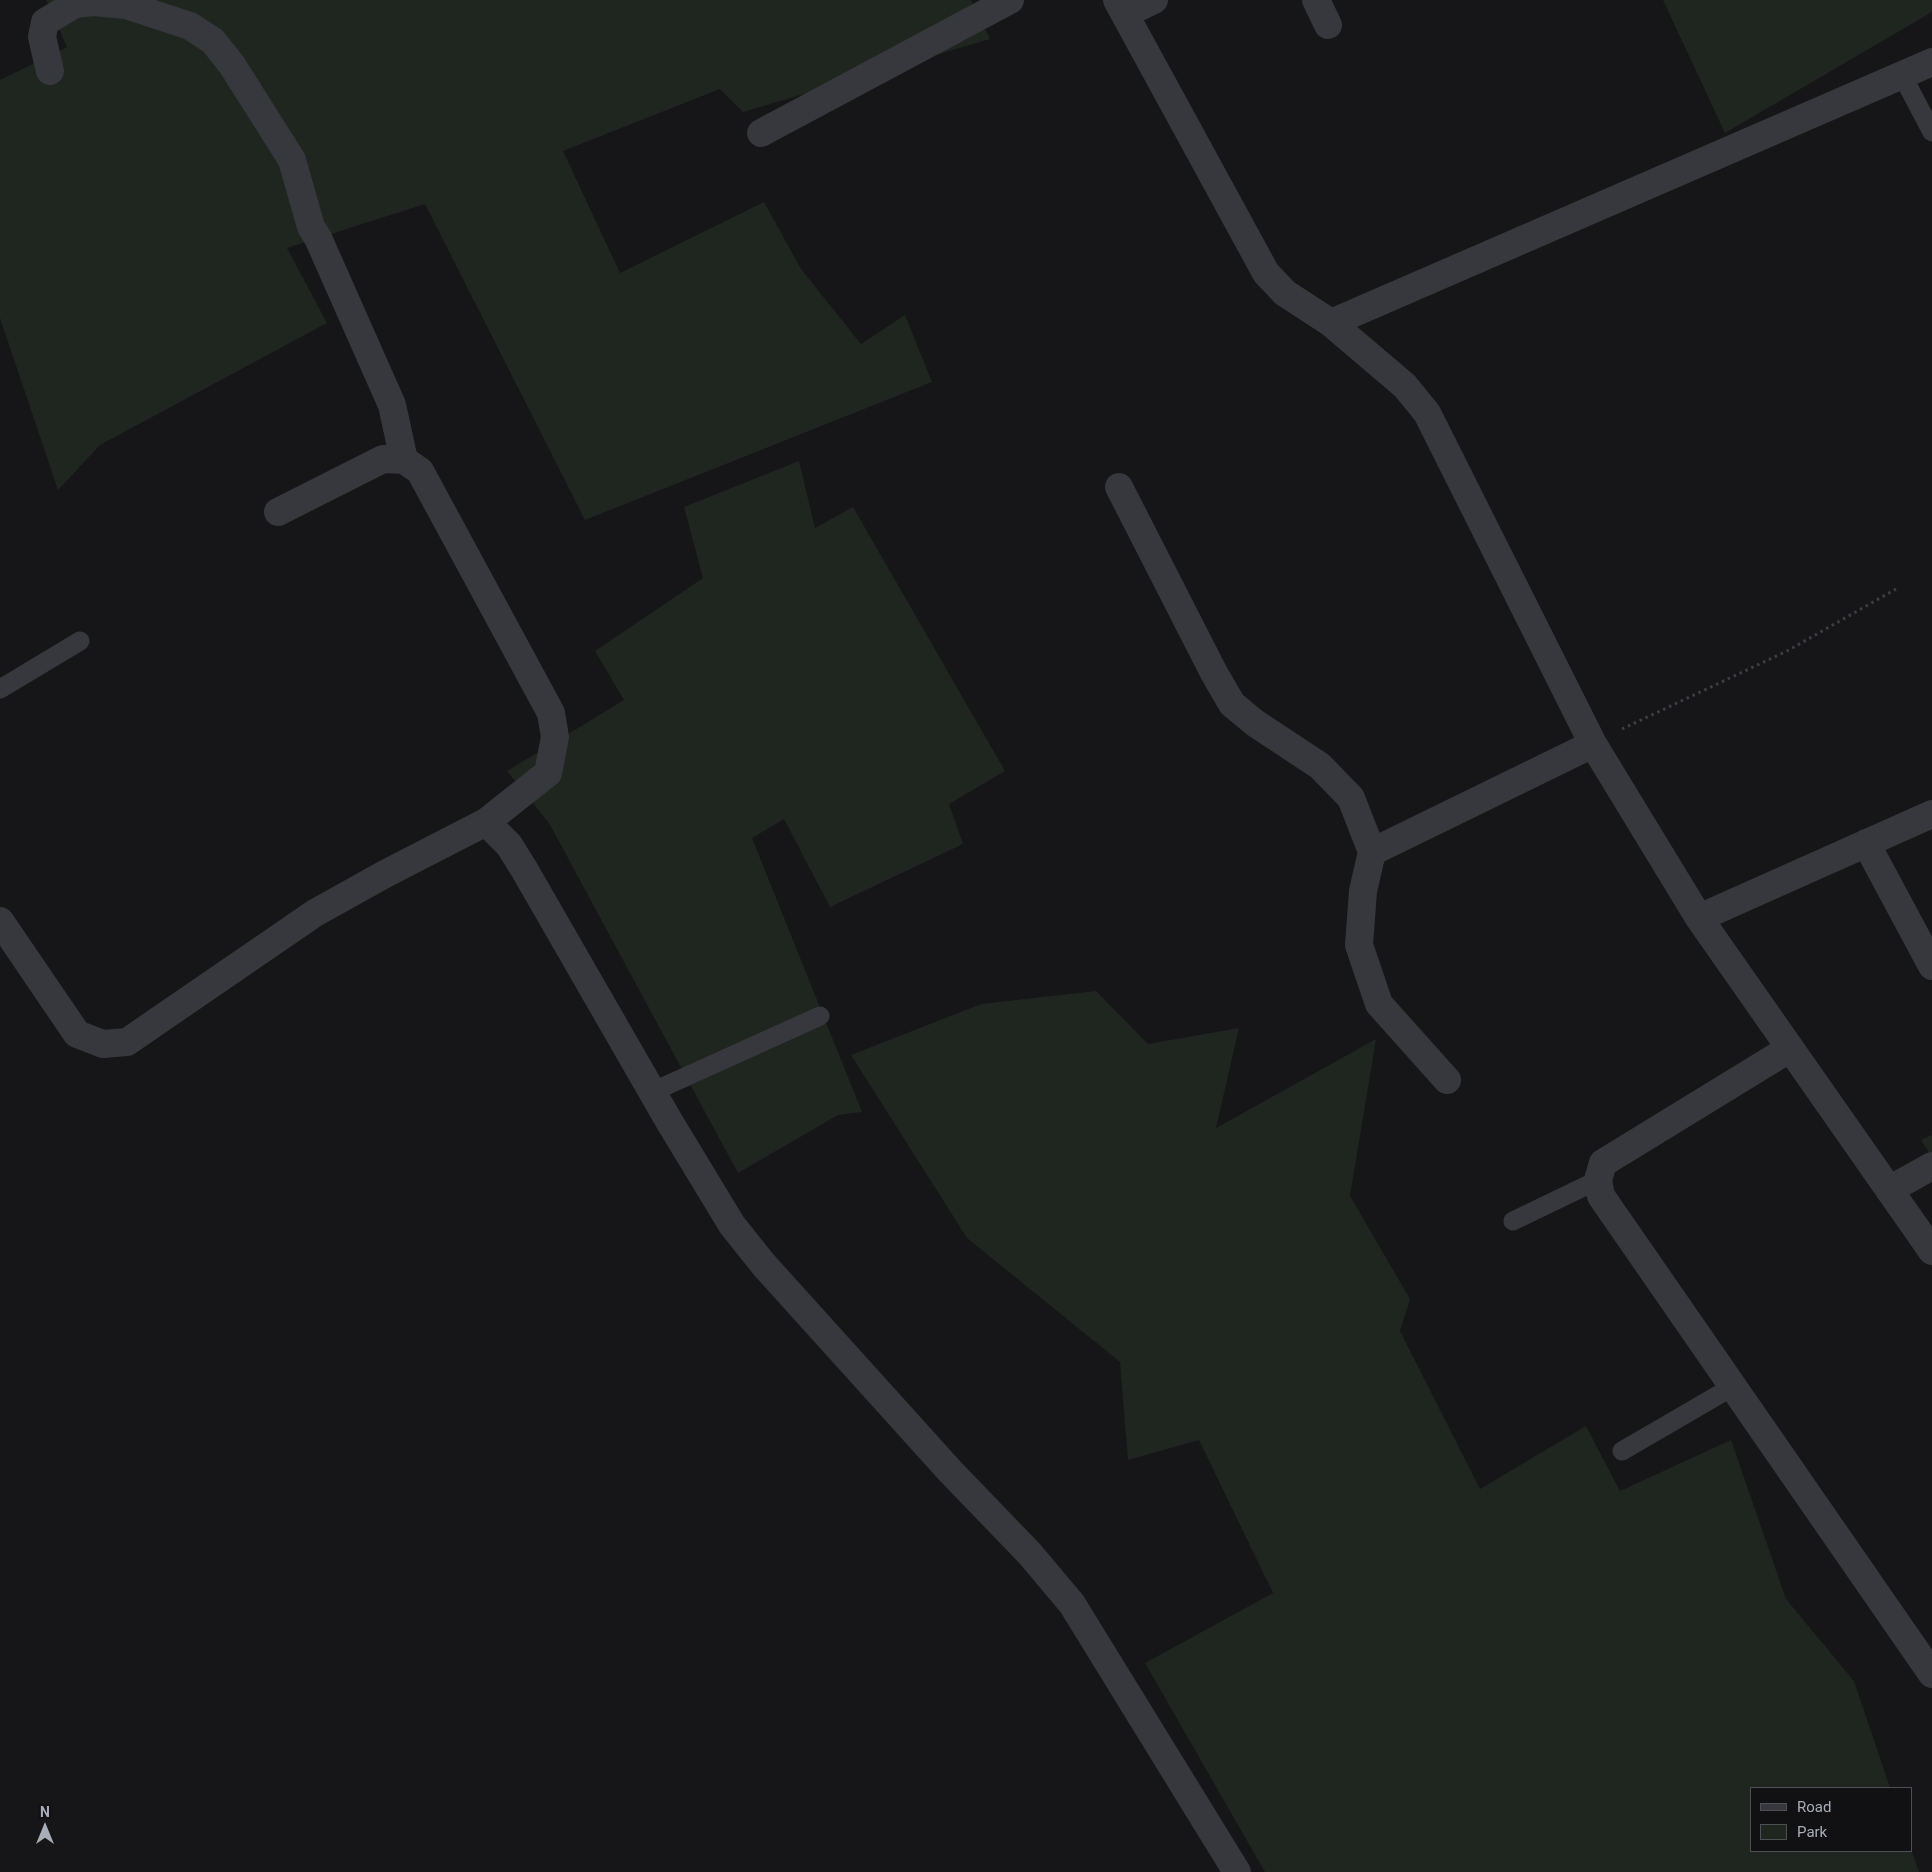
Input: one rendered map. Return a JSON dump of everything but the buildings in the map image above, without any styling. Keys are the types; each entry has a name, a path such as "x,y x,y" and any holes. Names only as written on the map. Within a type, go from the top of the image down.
{"street":[{"path":"761,133 1010,0"},
{"path":"1154,0 1121,7 1266,273 1284,293 1331,323 1405,386 1427,413 1593,744 1699,918 1932,1251"},
{"path":"1316,0 1328,25"},
{"path":"50,71 42,37 45,22 75,4 92,2 126,5 190,26 213,41 232,65 292,160 310,227 318,238 392,405 404,460"},
{"path":"1331,323 1932,62"},
{"path":"0,921 77,1034 103,1044 127,1042 315,913 385,874 486,822 548,773 555,738 551,713 420,471 404,460 383,459 278,512"},
{"path":"1119,487 1214,673 1232,704 1256,723 1320,766 1352,798 1372,852 1363,891 1359,945 1379,1004 1448,1080"},
{"path":"1372,852 1593,744"},
{"path":"1699,918 1932,814"},
{"path":"486,822 509,845 524,869 652,1092 732,1225 764,1265 950,1471 1030,1554 1072,1604 1237,1872"},
{"path":"1866,843 1932,966"},
{"path":"1789,1049 1603,1163 1598,1180 1602,1196 1732,1387 1932,1674"},
{"path":"1889,1190 1932,1166"}],"lane":[{"path":"1902,75 1932,132"},
{"path":"0,689 80,641"},
{"path":"652,1092 820,1016"},
{"path":"1513,1221 1598,1180"},
{"path":"1622,1451 1732,1387"}],"path":[{"path":"1593,744 1787,651 1896,589"}],"green space":[{"path":"46,0 971,0 990,39 743,112 720,89 563,151 620,273 764,202 801,269 861,344 905,315 932,382 585,520 425,204 287,248 327,323 100,445 58,490 0,318 0,80 67,47"},
{"path":"1663,0 1932,0 1932,12 1725,133"},
{"path":"799,461 815,528 853,507 1005,771 949,804 963,844 830,907 784,819 752,838 862,1112 838,1115 738,1173 549,823 507,771 624,700 595,651 703,578 684,507"},
{"path":"1096,991 1148,1044 1239,1028 1216,1128 1376,1039 1350,1196 1410,1299 1400,1331 1480,1489 1586,1426 1620,1491 1731,1440 1786,1599 1854,1681 1890,1787 1750,1787 1750,1852 1912,1852 1919,1872 1265,1872 1145,1663 1273,1593 1199,1440 1128,1460 1120,1362 967,1238 851,1055 981,1004"},
{"path":"1932,1135 1932,1157 1921,1140"}]}
